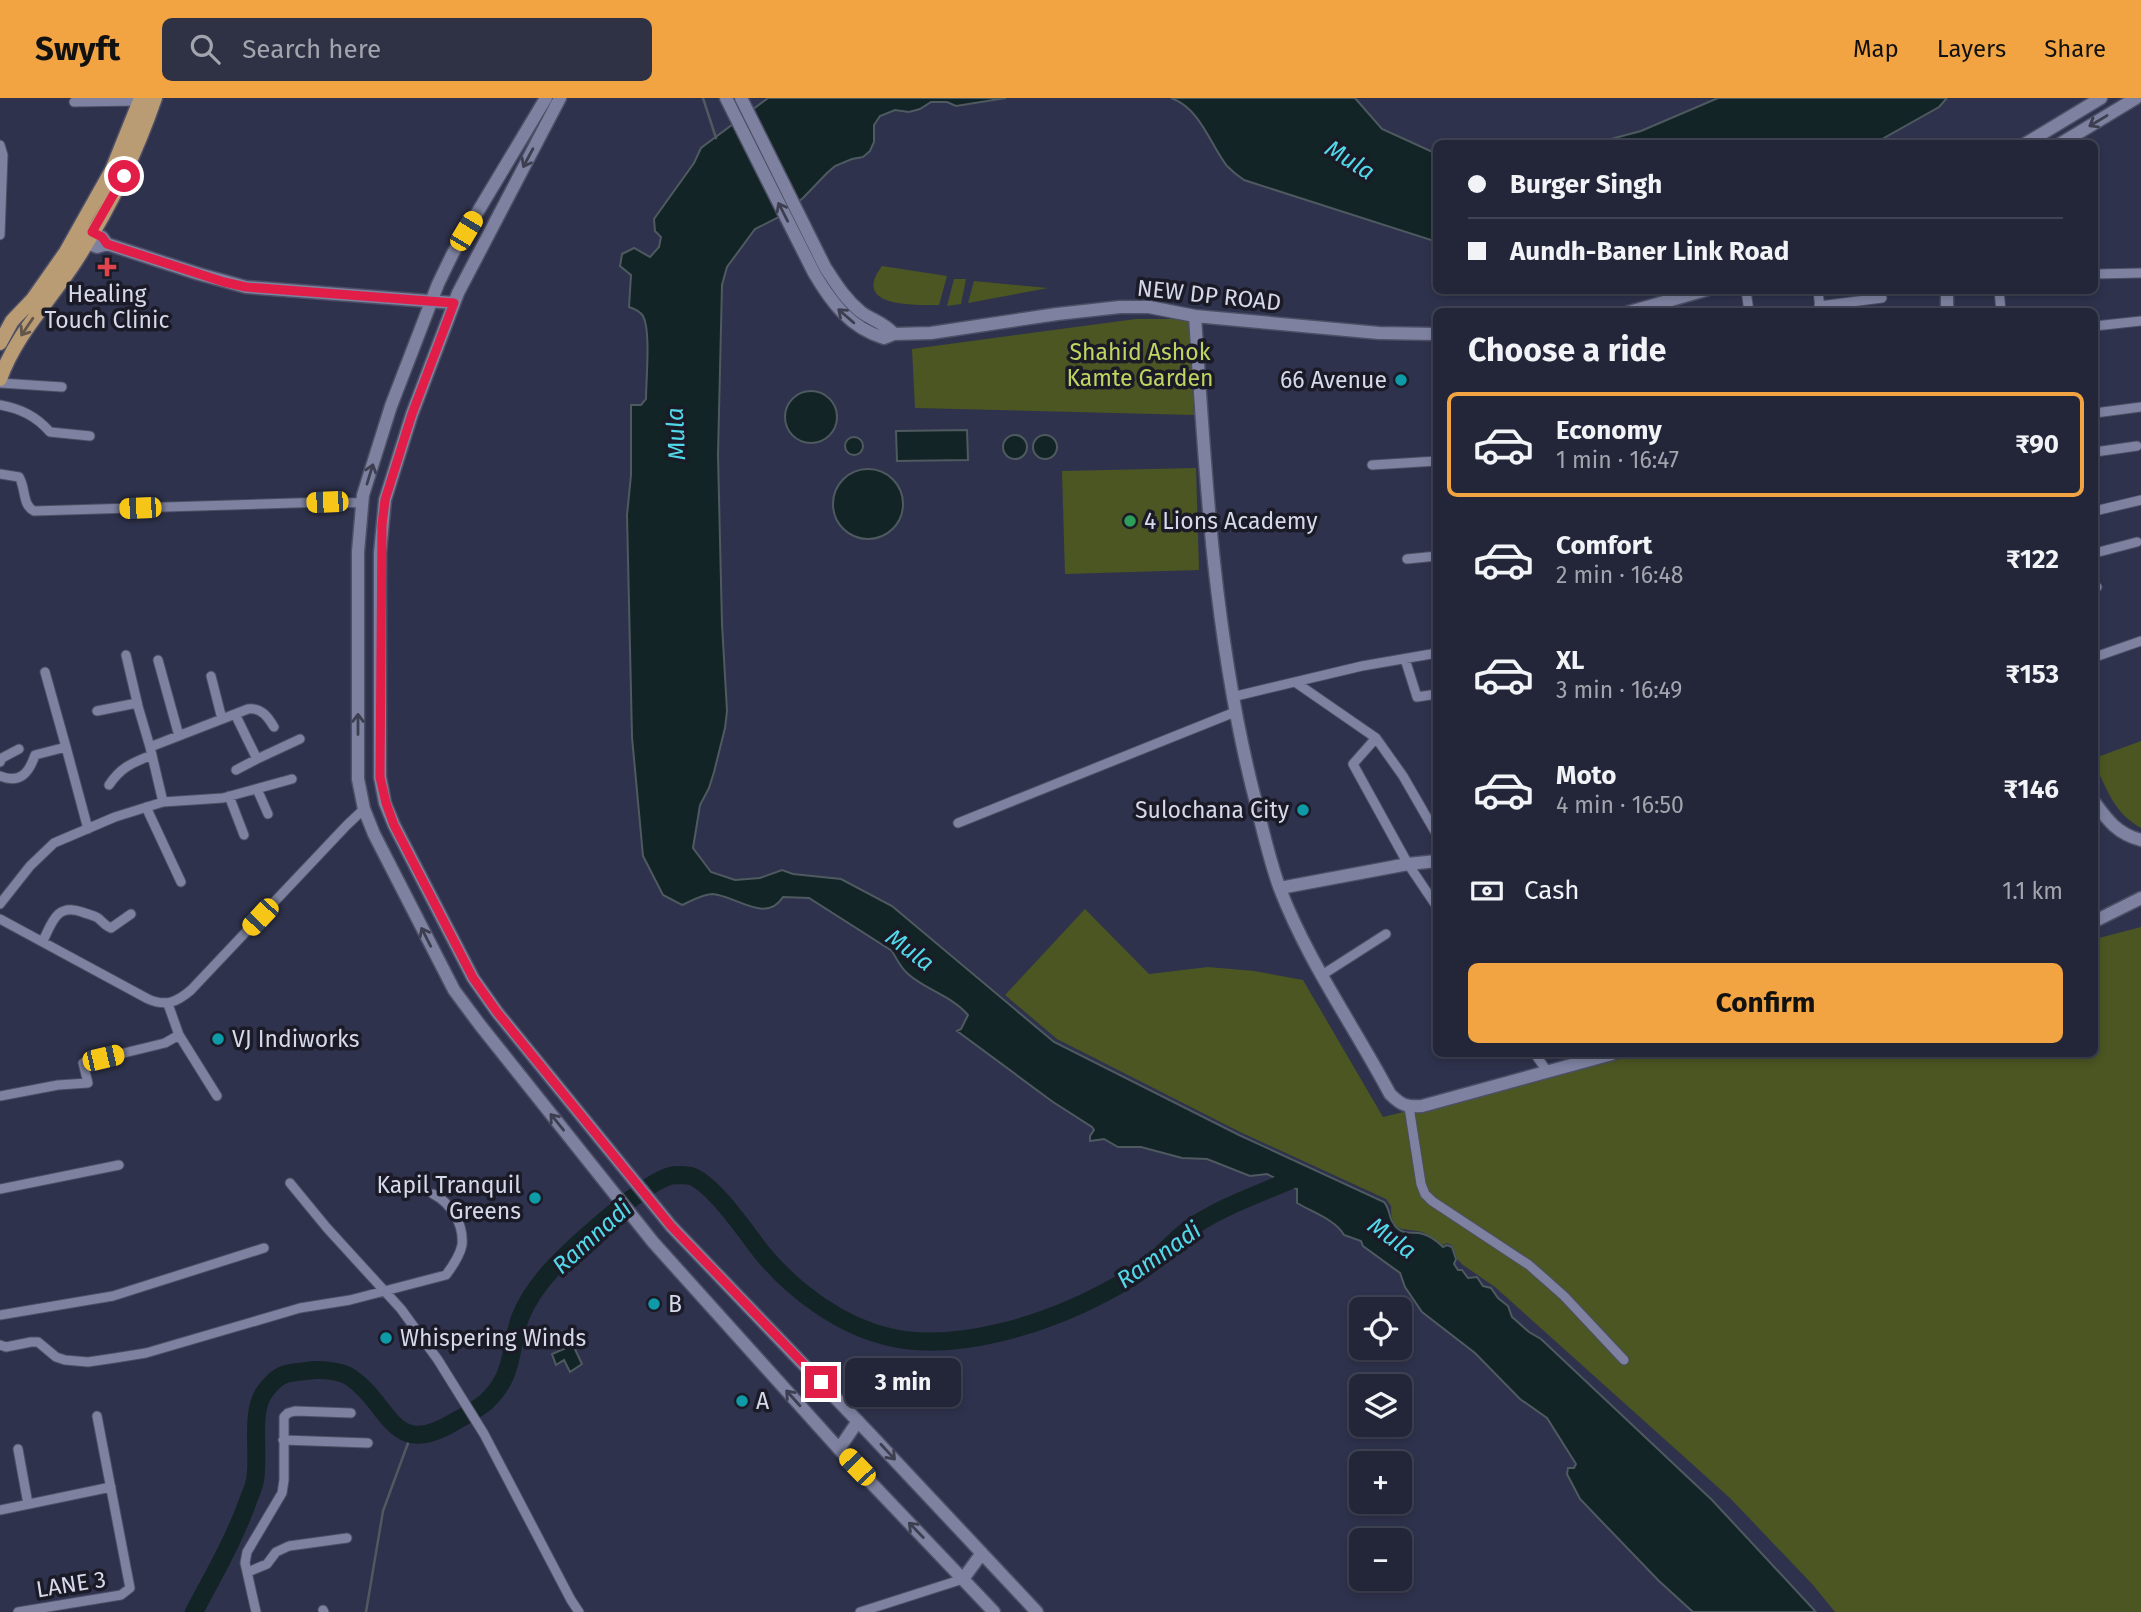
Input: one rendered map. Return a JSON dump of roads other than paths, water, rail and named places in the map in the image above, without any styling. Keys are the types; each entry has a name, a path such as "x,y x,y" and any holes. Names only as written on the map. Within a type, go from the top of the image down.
{"main road":[{"path":"0,343 12,321 33,299 83,235 124,176 155,98"},
{"path":"545,98 453,253 431,301 391,406 362,503 358,552 358,779 364,809 454,990 653,1242 839,1449 994,1612"},
{"path":"560,98 454,303 412,414 385,500 382,525 380,777 386,803 394,825 473,978 618,1161 671,1226 1037,1612"},
{"path":"726,98 820,270"},
{"path":"741,98 820,270"},
{"path":"2032,140 2101,98"},
{"path":"2067,140 2136,98"},
{"path":"0,381 8,357 30,322 56,289 83,235 140,100"},
{"path":"83,235 102,237 107,244 246,287 454,303"},
{"name":"NEW DP ROAD","path":"820,270 830,300 850,320 884,338 894,334 931,333 1120,307 1149,307 1195,316 1379,333 1433,334"},
{"path":"1668,306 1696,294"},
{"path":"1195,316 1211,526 1232,697 1258,812 1280,888 1309,953 1390,1094 1400,1105 1422,1105 1547,1071 1580,1057"},
{"path":"364,809 386,803"},
{"path":"2098,807 2109,823 2119,831 2141,840"},
{"path":"1280,888 1433,861"},
{"path":"2098,920 2141,898"},
{"path":"839,1449 858,1421"},
{"path":"964,1579 982,1553"}],"street":[{"path":"74,102 140,100"},
{"path":"0,145 3,155 0,235"},
{"path":"2098,274 2141,273"},
{"path":"1826,308 1882,298"},
{"path":"2098,326 2141,321"},
{"path":"0,381 62,387"},
{"path":"0,405 27,413 50,432 90,436"},
{"path":"2098,413 2141,407"},
{"path":"2098,452 2137,446"},
{"path":"1372,465 1433,461"},
{"path":"0,474 19,477 27,505 34,511 362,503"},
{"path":"2098,510 2141,500"},
{"path":"2098,551 2137,542"},
{"path":"1407,559 1433,556"},
{"path":"2098,656 2141,640"},
{"path":"1232,697 1362,666 1433,654"},
{"path":"126,655 163,802"},
{"path":"1405,659 1417,697 1433,695"},
{"path":"158,660 179,736"},
{"path":"45,672 88,829"},
{"path":"211,676 222,719"},
{"path":"1295,681 1376,738 1403,776 1433,828"},
{"path":"96,711 133,703 138,706"},
{"path":"109,785 118,772 151,751 179,736 235,714 255,708 264,714 274,727"},
{"path":"958,823 1235,712"},
{"path":"235,714 257,759"},
{"path":"1376,738 1353,764 1408,864 1433,901"},
{"path":"236,770 300,739"},
{"path":"0,776 8,779 24,775 29,771 35,755 66,747"},
{"path":"0,762 2,758 19,749"},
{"path":"0,904 30,866 54,843 115,817 163,802 229,796 292,779"},
{"path":"257,789 268,814"},
{"path":"229,796 244,835"},
{"path":"146,807 181,882"},
{"path":"0,919 148,999 168,1004 180,1000 191,990 364,809"},
{"path":"43,941 54,919 63,910 73,909 85,913 111,928 131,914"},
{"path":"1322,975 1386,934"},
{"path":"168,1004 179,1035 218,1096"},
{"path":"0,1096 58,1084 88,1083 83,1063 165,1043 179,1035"},
{"path":"1537,1057 1547,1071"},
{"path":"1409,1107 1421,1184 1425,1194 1529,1265 1564,1296 1624,1360"},
{"path":"0,1189 119,1165"},
{"path":"290,1183 401,1309 438,1360 484,1434 579,1612"},
{"path":"0,1345 6,1347 38,1342 65,1360 88,1362 115,1358 146,1353 300,1308 351,1300 446,1275 462,1247 461,1229 445,1200 433,1194"},
{"path":"0,1315 113,1296 264,1248"},
{"path":"256,1612 245,1563 247,1552 282,1493 284,1417 295,1411 351,1413"},
{"path":"0,1510 111,1487 97,1416"},
{"path":"283,1440 368,1443"},
{"path":"18,1449 28,1504"},
{"name":"LANE 3","path":"18,1612 121,1595 128,1591 130,1584 111,1487"},
{"path":"248,1572 267,1564 276,1552 289,1546 347,1538"},
{"path":"860,1612 964,1579"}],"water":[{"name":"Mula","path":"768,98 1006,98 956,106 947,102 931,102 920,109 909,112 895,110 880,116 874,125 874,142 870,151 863,157 835,166 781,216 755,229 727,267 722,285 718,455 727,711 714,772 700,805 693,848 711,872 735,880 760,878 782,870 793,874 841,879 892,906 1054,1042 1239,1135 1384,1202 1393,1224 1399,1230 1426,1235 1443,1247 1452,1247 1456,1259 1454,1264 1458,1270 1462,1270 1468,1278 1477,1277 1483,1286 1491,1288 1508,1306 1512,1317 1541,1339 1712,1500 1816,1612 1693,1612 1659,1581 1580,1499 1567,1474 1568,1468 1574,1468 1576,1464 1547,1418 1520,1399 1475,1353 1422,1312 1405,1287 1400,1273 1363,1246 1361,1241 1344,1235 1330,1221 1297,1203 1297,1189 1267,1174 1250,1176 1207,1159 1182,1158 1141,1147 1118,1147 1104,1139 1090,1141 1094,1130 1092,1127 1053,1102 957,1031 961,1029 968,1015 962,1008 908,974 892,951 809,898 783,897 776,905 759,908 713,894 701,896 682,905 663,895 643,856 632,737 627,515 631,475 631,405 641,405 646,399 647,332 642,314 629,307 631,275 620,266 622,254 634,248 650,257 659,247 661,237 655,231 654,219 694,163 701,148"},
{"name":"Mula","path":"1171,98 1355,98 1382,129 1433,152 1433,241 1244,180 1227,166 1197,118 1181,103"},
{"path":"1718,98 1947,98 1939,107 1880,140 1607,140 1641,131"},
{"path":"811,391 821,393 829,399 835,407 835,427 829,435 821,441 811,443 801,441 793,435 787,427 785,417 787,407 793,399 801,393"},
{"path":"967,430 968,460 897,461 896,431"},
{"path":"1015,435 1024,438 1027,447 1024,456 1015,459 1006,456 1003,447 1006,438"},
{"path":"1045,435 1054,438 1057,447 1054,456 1045,459 1036,456 1033,447 1036,438"},
{"path":"854,437 860,440 863,446 860,452 854,455 848,452 845,446 848,440"},
{"path":"861,469 875,469 888,474 898,484 903,504 898,524 888,534 875,539 861,539 848,534 838,524 833,511 833,497 838,484 848,474"},
{"path":"573,1345 582,1364 570,1372 564,1360 556,1365 552,1354"}],"waterway":[{"path":"703,98 716,138"},
{"name":"Ramnadi","path":"194,1612 230,1544 253,1488 258,1409 266,1390 275,1380 283,1375 299,1372 322,1370 340,1373 364,1388 404,1432 417,1435 433,1432 454,1422 486,1402 502,1382 510,1362 520,1318 530,1298 549,1272 612,1214 663,1179 675,1175 691,1176 710,1189 776,1268 820,1306 871,1332 915,1341 942,1341 1000,1333 1081,1304 1139,1272 1201,1221 1293,1179"},
{"path":"366,1612 383,1511 411,1435"}],"place":[{"name":"Healing Touch Clinic","path":"107,267"},
{"name":"66 Avenue","path":"1401,380"},
{"name":"4 Lions Academy","path":"1130,521"},
{"name":"Sulochana City","path":"1303,810"},
{"name":"VJ Indiworks","path":"218,1039"},
{"name":"Kapil Tranquil Greens","path":"535,1198"},
{"name":"B","path":"654,1304"},
{"name":"Whispering Winds","path":"386,1338"},
{"name":"A","path":"742,1401"}],"park label":[{"name":"Shahid Ashok Kamte Garden","path":"1140,365"}]}
